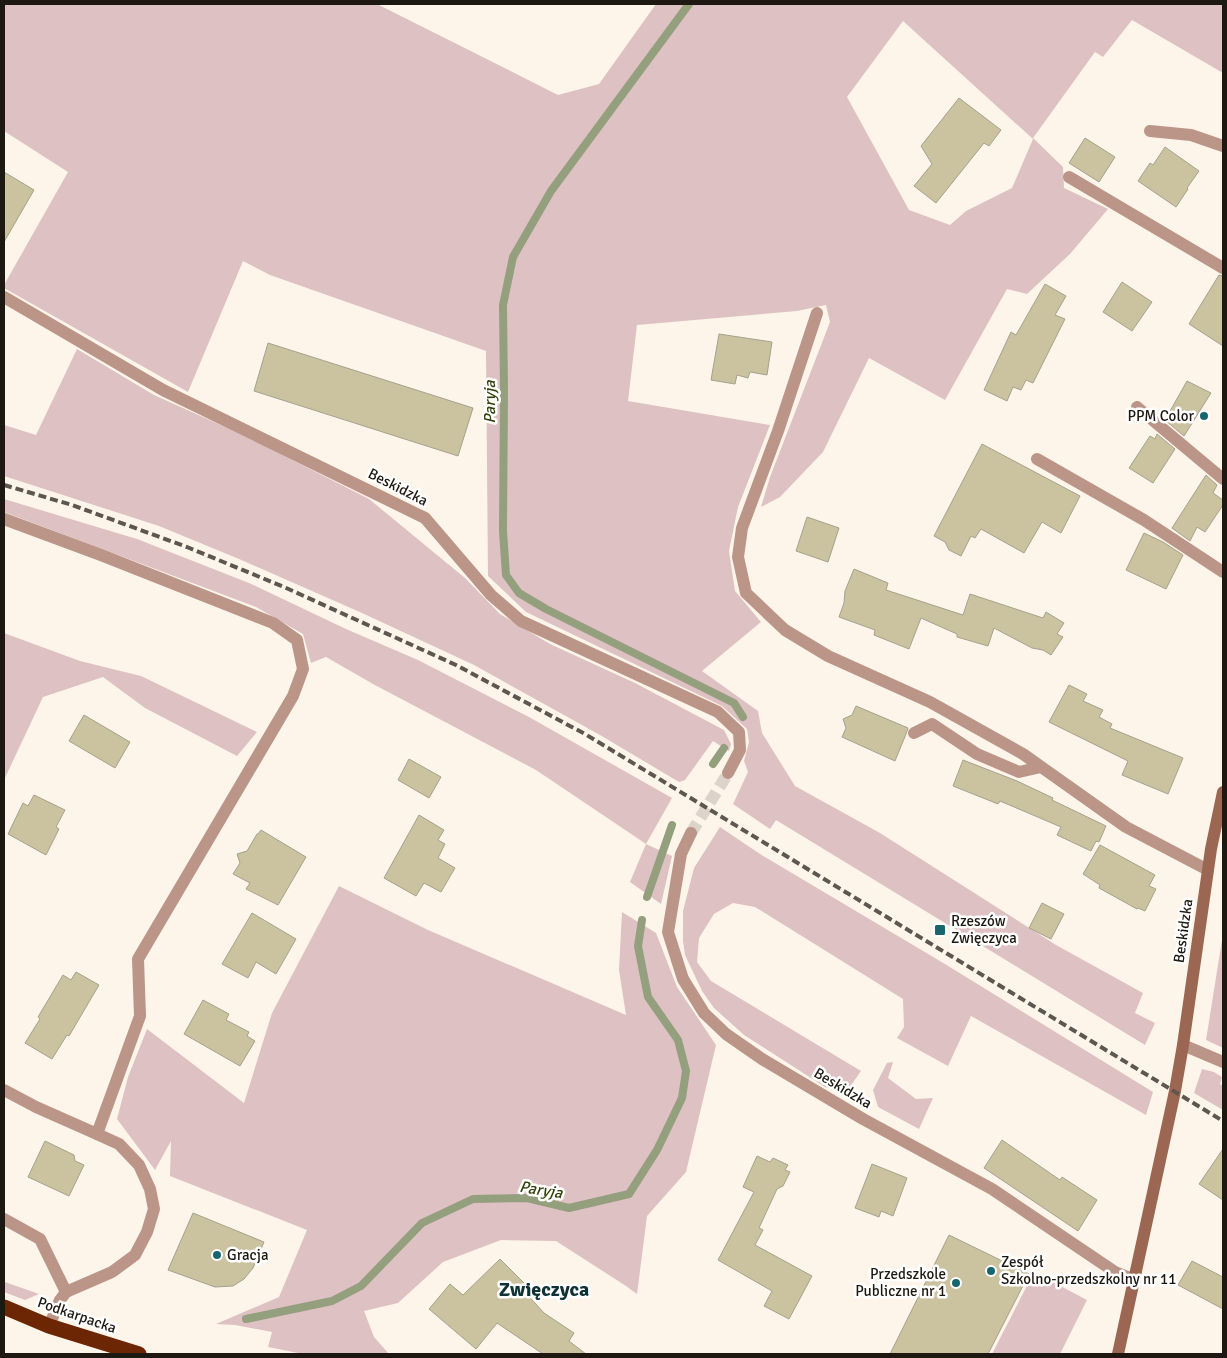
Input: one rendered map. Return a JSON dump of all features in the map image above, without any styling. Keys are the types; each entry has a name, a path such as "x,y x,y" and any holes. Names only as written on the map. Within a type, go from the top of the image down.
{"highway":[{"name":"Podkarpacka","path":"4,1308 117,1351 139,1354"}],"street":[{"path":"1150,131 1191,135 1223,146"},
{"path":"1069,177 1223,268"},
{"name":"Beskidzka","path":"4,297 163,390 425,518 491,595 521,621 718,712 739,732 740,750 728,773"},
{"path":"817,313 778,432 742,528 738,557 746,593 785,630 828,656 930,702 1023,754 1126,827 1208,870"},
{"path":"1137,407 1223,479"},
{"path":"1037,459 1144,520 1223,572"},
{"path":"4,519 272,624 297,640 303,669 292,696 138,959 140,1016 97,1134"},
{"path":"914,733 932,724 978,754 1019,772 1041,767"},
{"name":"Beskidzka","path":"1118,1354 1175,1091 1211,849 1223,792"},
{"name":"Beskidzka","path":"691,833 681,854 668,932 683,979 704,1013 726,1034 762,1059 863,1119 992,1189 1115,1272 1135,1280"},
{"path":"1183,1045 1223,1062"},
{"path":"4,1090 36,1107 119,1144 139,1165 150,1189 154,1209 147,1232 135,1255 112,1272 66,1292 60,1300 49,1326"},
{"path":"4,1220 40,1239 66,1292"}],"shaded area":[{"path":"4,4 377,4 558,95 599,84 656,4 1223,4 1223,73 1132,20 1103,57 1095,52 1033,138 1063,167 1064,188 1108,209 1070,254 1027,294 1007,289 945,400 869,358 823,452 780,497 761,507 770,477 830,322 826,305 797,311 637,325 628,401 770,425 738,507 729,551 735,591 761,622 702,671 758,711 762,733 795,786 880,833 1056,945 1143,993 1135,1013 1155,1023 1145,1045 776,820 770,829 733,804 748,772 744,761 749,742 747,729 722,706 526,612 488,576 486,351 270,275 243,261 188,392 4,288 68,172 4,131","holes":["903,21 1033,139 1012,188 966,211 950,225 909,210 847,97"]},
{"path":"77,349 154,395 243,435 369,499 465,578 500,614 550,644 635,683 724,730 731,744 729,751 713,741 685,780 679,782 600,735 474,665 362,613 159,526 4,476 4,425 36,435"},
{"path":"4,499 137,539 249,583 346,629 418,660 529,717 672,798 646,844 536,770 373,684 326,657 311,663 303,634 256,607 4,512"},
{"path":"4,633 80,661 141,676 257,732 237,756 145,708 103,677 43,697 4,780"},
{"path":"720,827 760,854 945,964 1153,1092 1146,1115 971,1016 948,1066 897,1038 904,1027 903,999 755,907 733,903 714,914 699,938 697,962 711,981 861,1071 845,1094 825,1087 744,1035 714,1008 702,991 685,955 683,941 683,911 694,868"},
{"path":"646,844 672,856 661,904 630,882"},
{"path":"339,886 428,930 626,1015 619,970 622,912 656,933 677,987 716,1045 686,1172 647,1216 637,1294 556,1241 501,1240 443,1262 398,1303 364,1311 374,1337 389,1354 303,1354 268,1347 272,1332 235,1325 216,1324 279,1297 307,1230 170,1176 171,1141 155,1170 117,1119 128,1077 147,1029 244,1103 272,1013"},
{"path":"1223,934 1223,1048 1206,1040"},
{"path":"893,1062 888,1078 916,1099 933,1098 919,1129 878,1107 873,1090 887,1063"},
{"path":"1202,1069 1214,1072 1222,1077 1220,1084 1223,1086 1223,1110 1194,1093"},
{"path":"1034,1272 1087,1300 1060,1354 992,1354"},
{"path":"4,1281 39,1294 25,1300 4,1292"}],"building":[{"path":"959,98 1001,130 989,146 984,143 936,203 914,186 932,164 921,146"},
{"path":"1085,138 1115,157 1099,182 1069,163"},
{"path":"1165,147 1199,171 1176,207 1138,181 1150,163 1153,165"},
{"path":"4,172 34,190 4,242"},
{"path":"1219,275 1223,276 1223,346 1189,324"},
{"path":"1122,282 1152,302 1132,331 1103,312"},
{"path":"1045,284 1066,296 1055,315 1065,319 1033,383 1026,380 1021,390 1013,387 1007,401 984,390 1011,332 1016,335"},
{"path":"719,334 772,342 767,375 750,372 748,378 737,375 735,384 711,380"},
{"path":"268,343 473,408 458,456 254,391"},
{"path":"1187,381 1211,393 1184,436 1165,420"},
{"path":"1157,434 1175,449 1153,483 1129,468 1150,436 1155,439"},
{"path":"982,444 1080,496 1061,533 1042,522 1024,553 981,529 975,538 971,536 961,556 949,550 945,542 934,536"},
{"path":"1206,475 1217,485 1213,493 1223,500 1223,505 1205,532 1197,527 1190,541 1172,528"},
{"path":"807,517 839,528 828,562 796,551"},
{"path":"1144,533 1183,555 1166,589 1126,570"},
{"path":"854,569 888,583 886,590 963,615 970,594 1043,618 1046,612 1064,623 1057,634 1063,637 1051,655 1043,650 1032,648 994,628 988,646 957,637 957,634 921,618 909,649 874,635 875,630 839,617 844,603 845,591"},
{"path":"1069,685 1087,694 1083,701 1103,710 1099,717 1112,724 1110,728 1183,758 1168,794 1122,775 1128,761 1049,722"},
{"path":"856,706 908,728 895,761 842,737 846,728 843,719 852,715"},
{"path":"84,715 130,742 115,768 69,741"},
{"path":"409,759 441,777 429,798 398,780"},
{"path":"963,760 1017,781 1106,826 1099,842 1096,841 1091,851 1057,835 1061,827 1000,801 998,804 953,786"},
{"path":"34,795 65,810 56,827 59,829 46,855 8,834 23,803 28,806"},
{"path":"419,815 444,830 438,840 445,844 438,858 455,868 441,892 424,883 416,896 384,878"},
{"path":"261,830 306,857 278,905 246,889 250,883 233,874 240,863 237,854 247,851"},
{"path":"1100,845 1155,875 1149,886 1156,889 1145,911 1137,909 1099,888 1100,885 1083,874"},
{"path":"1042,903 1064,914 1051,939 1029,928"},
{"path":"252,913 296,939 276,974 256,962 248,978 222,964"},
{"path":"76,972 99,985 69,1036 67,1035 52,1059 25,1043 63,975 71,980"},
{"path":"203,1000 229,1014 226,1020 249,1032 247,1036 255,1041 240,1066 184,1034"},
{"path":"1002,1140 1060,1180 1062,1177 1097,1200 1078,1231 984,1168"},
{"path":"45,1141 74,1155 75,1161 84,1165 69,1196 28,1177"},
{"path":"1223,1149 1223,1200 1199,1184"},
{"path":"757,1156 770,1162 773,1158 788,1165 785,1170 790,1172 783,1186 777,1189 759,1228 763,1230 755,1245 812,1276 789,1319 764,1306 772,1291 718,1260 754,1192 743,1187"},
{"path":"872,1164 907,1178 893,1216 881,1211 879,1217 855,1208"},
{"name":"Gracja","path":"193,1213 264,1242 253,1268 244,1279 233,1286 215,1287 168,1270"},
{"path":"949,1235 1029,1274 988,1354 890,1354"},
{"path":"500,1259 529,1288 525,1292 544,1313 574,1333 569,1341 586,1354 543,1354 497,1323 476,1349 429,1309 450,1284 463,1295"},
{"path":"1192,1261 1223,1277 1223,1309 1178,1285"}],"waterway":[{"name":"Paryja","path":"689,4 551,191 513,257 503,305 503,531 506,575 519,593 546,609 734,703 743,717"},
{"path":"713,764 724,748"},
{"path":"647,897 672,825"},
{"name":"Paryja","path":"246,1319 332,1301 361,1286 422,1223 473,1199 527,1198 569,1208 629,1194 657,1150 682,1098 686,1071 678,1040 648,997 638,946 642,920"}],"tunnel":[{"path":"691,833 728,773"}],"railway":[{"path":"4,485 72,505 187,547 284,587 456,665 585,734 1223,1121"}],"place":[{"name":"PPM Color","path":"1204,416"},
{"name":"Rzeszów Zwięczyca","path":"940,930"},
{"name":"Gracja","path":"217,1255"},
{"name":"Zespół Szkolno-przedszkolny nr 11","path":"991,1271"},
{"name":"Przedszkole Publiczne nr 1","path":"956,1283"}],"district":[{"name":"Zwięczyca","path":"544,1289"}]}
